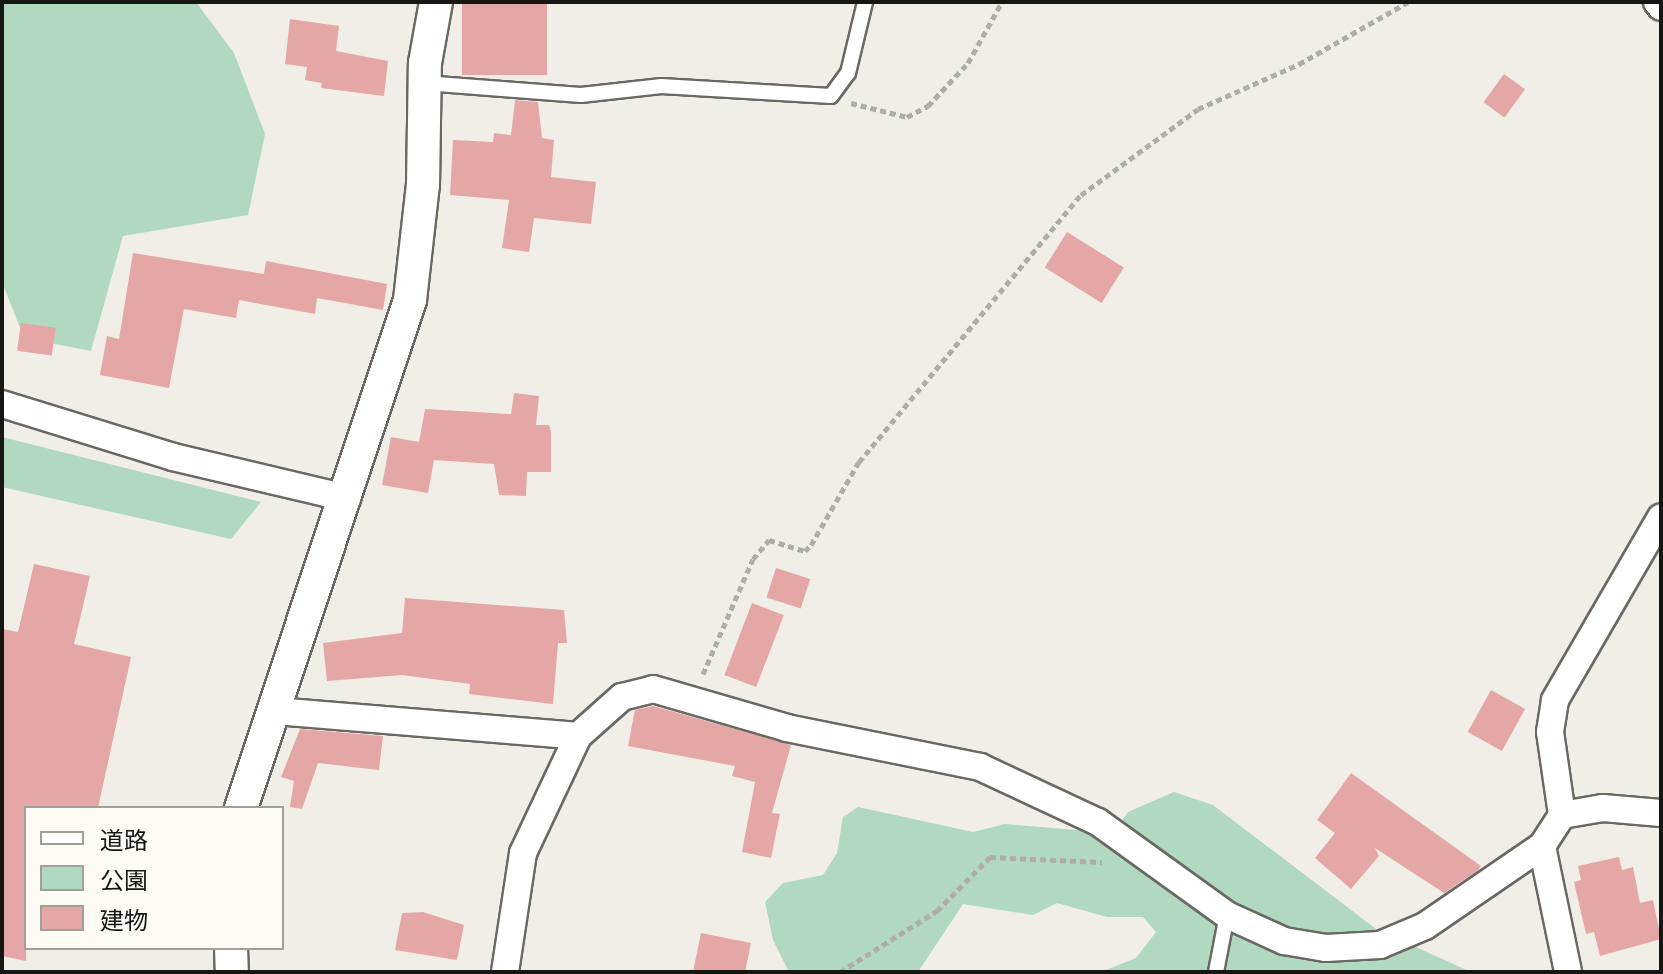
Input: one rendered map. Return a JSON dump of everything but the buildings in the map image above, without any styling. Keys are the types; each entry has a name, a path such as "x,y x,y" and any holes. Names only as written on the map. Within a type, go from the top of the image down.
{"street":[{"path":"242,806 347,498 410,300 423,185 424,83 436,2"},
{"path":"1657,2 1661,7"},
{"path":"2,404 173,457 347,498"},
{"path":"505,972 523,853 578,736 637,691 695,698 787,728 980,767 1098,822 1227,915 1284,941 1326,948 1380,945 1425,926 1542,846 1562,815 1550,732 1555,700 1661,517"},
{"path":"276,711 578,736"},
{"path":"1562,815 1603,808 1661,813"},
{"path":"1542,846 1568,972"},
{"path":"231,950 232,972"}],"lane":[{"path":"424,83 581,95 661,86 831,96 848,73 865,2"},
{"path":"1216,972 1227,915"}],"path":[{"path":"695,698 721,622 753,559 769,540 805,551 811,545 859,462 1081,195 1198,109 1299,64 1408,2"},
{"path":"831,96 907,117 928,106 968,63 1000,4"},
{"path":"840,972 937,911 990,857 1151,862"}],"green space":[{"path":"2,2 196,2 234,53 265,134 248,215 123,236 91,351 24,338 2,282"},
{"path":"2,437 261,502 231,539 2,487"},
{"path":"1174,792 1213,805 1376,929 1471,972 1101,972 1136,958 1156,932 1143,917 1107,917 1057,903 1033,915 963,904 918,972 789,972 773,940 765,902 783,883 823,875 837,853 843,817 858,807 973,832 1005,824 1113,833 1128,812"}]}
